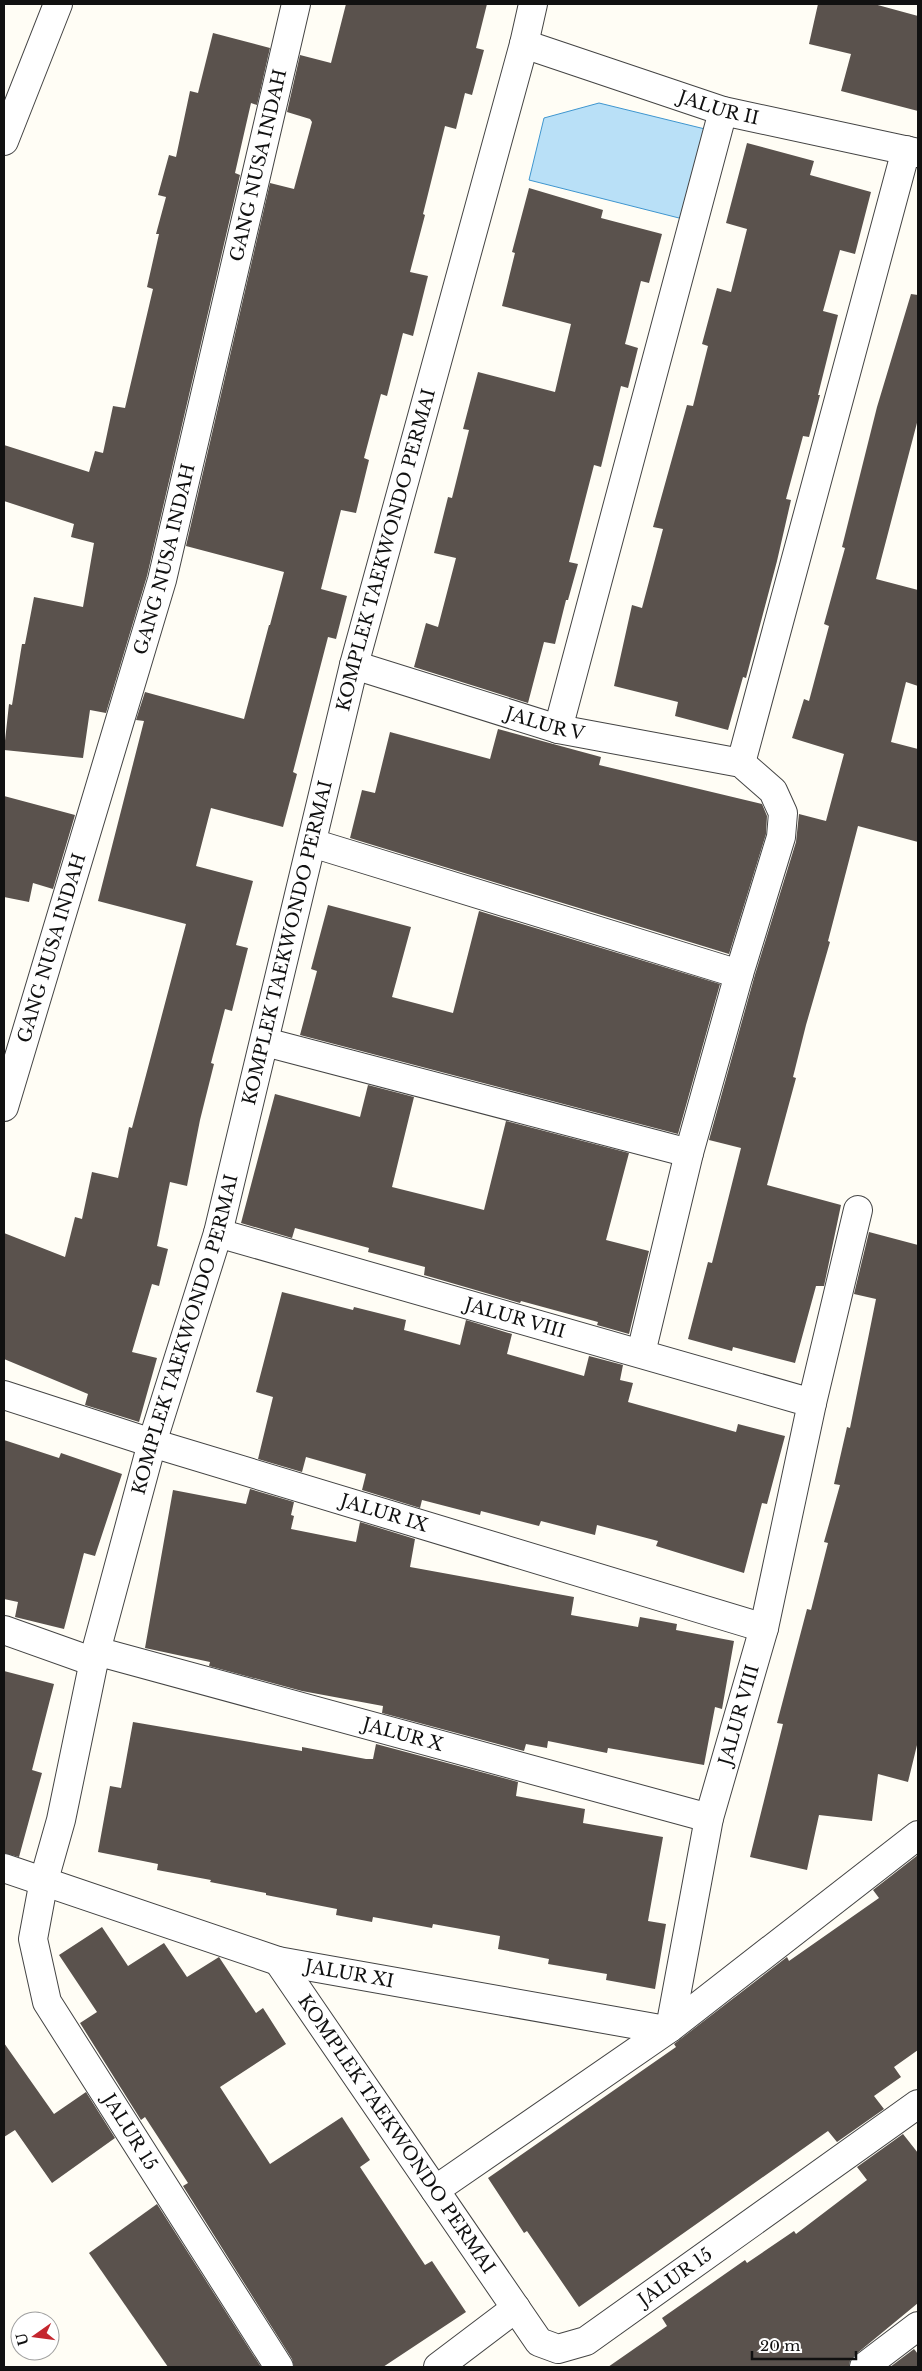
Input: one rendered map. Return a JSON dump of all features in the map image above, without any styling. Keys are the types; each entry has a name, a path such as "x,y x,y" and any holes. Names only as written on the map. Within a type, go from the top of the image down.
{"street":[{"path":"4,140 58,4"},
{"name":"GANG NUSA INDAH","path":"4,1107 162,580 296,4"},
{"name":"KOMPLEK TAEKWONDO PERMAI","path":"44,1880 61,1820 95,1656 152,1443 218,1233 354,665 524,44 533,4"},
{"name":"JALUR II","path":"524,44 723,112 912,151"},
{"path":"558,729 723,112"},
{"path":"641,1353 689,1153 739,974 781,837 783,812 773,791 741,764 912,151"},
{"name":"JALUR V","path":"354,665 558,729 741,764"},
{"path":"312,843 739,974"},
{"path":"265,1042 689,1153"},
{"name":"JALUR VIII","path":"668,2029 709,1818 764,1628 812,1403 858,1210"},
{"name":"JALUR VIII","path":"218,1233 812,1403"},
{"name":"JALUR IX","path":"4,1395 152,1443 764,1628"},
{"name":"JALUR X","path":"4,1630 95,1656 709,1818"},
{"path":"435,2190 668,2029 918,1835"},
{"name":"JALUR XI","path":"4,1868 278,1960 668,2029"},
{"name":"JALUR 15","path":"44,1880 33,1939 47,2002 279,2367"},
{"name":"KOMPLEK TAEKWONDO PERMAI","path":"278,1960 516,2308"},
{"name":"JALUR 15","path":"516,2308 539,2342 558,2349 586,2340 918,2104"},
{"path":"438,2367 516,2308"},
{"path":"864,2367 918,2326"}],"water":[{"path":"599,103 705,129 683,219 529,180 544,118"}],"building":[{"path":"346,4 487,4 476,48 484,50 472,95 465,93 456,129 445,126 423,214 425,215 410,272 428,276 413,336 403,333 387,396 381,394 364,458 369,460 356,513 341,510 321,589 347,596 336,639 328,637 293,772 297,774 283,827 211,808 196,866 253,881 236,945 248,948 232,1011 225,1009 211,1063 214,1064 200,1120 187,1186 170,1182 157,1246 168,1249 159,1286 152,1284 132,1352 157,1358 139,1422 85,1405 88,1394 4,1359 4,1233 65,1257 75,1217 82,1219 92,1172 118,1178 129,1127 132,1128 186,924 98,901 144,721 136,720 145,692 244,719 270,625 284,572 186,546 270,183 294,189 312,122 310,119 287,112 300,55 331,63"},
{"path":"818,4 874,4 918,16 918,111 841,91 851,54 809,44"},
{"path":"213,33 270,48 257,105 251,103 235,173 240,175 147,576 106,713 90,710 83,758 4,750 9,704 12,705 22,644 25,644 34,597 83,607 94,543 71,537 74,524 4,501 4,445 89,472 95,451 103,453 113,406 125,408 153,289 147,287 159,234 156,234 166,197 158,195 169,155 176,157 190,91 198,93"},
{"path":"747,143 814,161 810,175 871,192 855,254 840,250 823,311 838,315 818,395 820,395 809,437 803,436 786,499 791,500 777,561 746,678 743,677 728,730 675,716 678,702 614,686 632,605 642,608 663,529 653,527 687,405 693,406 708,346 702,344 717,288 731,292 747,229 726,223"},
{"path":"529,188 603,210 601,218 662,234 649,283 641,281 625,344 638,348 628,388 621,386 601,467 594,465 569,562 578,564 568,600 566,600 555,644 544,642 528,703 414,667 426,623 438,627 456,558 434,553 448,497 452,498 469,430 463,429 478,372 555,392 571,324 502,306 515,253 512,252"},
{"path":"911,294 918,295 918,419 876,579 918,590 918,686 906,682 891,742 918,749 918,842 858,826 828,941 830,942 793,1077 796,1078 767,1185 841,1205 824,1286 816,1286 795,1363 733,1347 732,1351 688,1339 708,1262 712,1263 741,1148 709,1140 754,978 796,842 799,814 826,821 844,754 792,738 804,699 809,701 829,626 824,624 845,548 842,547 877,407"},
{"path":"498,729 601,757 599,765 762,804 767,816 766,834 729,954 350,838 362,790 375,793 390,732 490,759"},
{"path":"4,796 75,815 53,889 33,883 29,902 4,897"},
{"path":"328,905 411,927 392,997 453,1013 479,911 720,984 678,1134 300,1035 317,971 311,969"},
{"path":"368,1085 414,1097 392,1187 484,1210 506,1121 629,1153 606,1240 649,1251 629,1334 597,1325 598,1322 521,1301 520,1303 424,1275 425,1267 368,1252 369,1248 295,1228 292,1238 241,1223 275,1094 360,1117"},
{"path":"869,1232 918,1245 918,1741 908,1782 878,1774 872,1821 819,1815 807,1870 750,1857 783,1724 777,1723 807,1609 811,1610 828,1543 824,1542 840,1485 834,1484 847,1427 850,1428 876,1299 854,1294"},
{"path":"282,1292 353,1310 354,1307 406,1320 404,1330 460,1345 466,1320 512,1334 507,1354 584,1376 589,1356 623,1365 620,1380 633,1383 628,1402 736,1432 738,1424 785,1436 767,1504 762,1503 744,1573 656,1546 658,1541 597,1525 595,1535 541,1521 539,1526 481,1511 480,1515 422,1500 420,1508 362,1490 366,1474 306,1457 302,1472 258,1459 273,1397 256,1392"},
{"path":"4,1440 59,1458 61,1453 122,1474 95,1556 84,1553 64,1629 15,1617 18,1602 4,1599"},
{"path":"250,1489 294,1502 291,1515 294,1516 291,1529 356,1542 360,1522 415,1539 410,1567 574,1597 571,1615 638,1627 640,1617 677,1624 676,1630 734,1641 722,1709 715,1707 704,1765 608,1748 607,1753 548,1741 547,1748 526,1744 524,1751 382,1713 383,1706 302,1691 209,1666 210,1662 145,1648 173,1490 246,1504"},
{"path":"4,1671 54,1684 32,1770 42,1773 19,1857 4,1853"},
{"path":"133,1722 302,1751 302,1747 366,1759 373,1759 376,1744 518,1782 516,1796 585,1809 583,1823 663,1837 648,1921 666,1924 655,1989 606,1980 607,1974 548,1964 549,1959 498,1949 500,1936 433,1924 432,1928 373,1917 372,1922 336,1915 337,1909 266,1895 266,1893 210,1882 211,1880 157,1870 158,1864 98,1852 110,1786 121,1788"},
{"path":"918,1855 918,2050 894,2067 901,2077 874,2096 884,2109 837,2142 828,2131 579,2307 527,2231 524,2233 488,2178 676,2047 674,2044 787,1957 789,1961 879,1898 873,1890"},
{"path":"102,1927 128,1966 164,1943 187,1977 219,1957 256,2013 263,2008 286,2044 220,2087 270,2164 342,2117 370,2160 360,2167 425,2265 432,2261 466,2312 383,2367 294,2367 292,2359 183,2186 188,2183 145,2117 141,2120 80,2023 97,2012 59,1955"},
{"path":"4,2043 54,2114 86,2092 115,2138 52,2183 15,2130 4,2137"},
{"path":"903,2134 918,2153 918,2303 855,2355 850,2361 849,2367 608,2367 667,2326 662,2318 745,2260 747,2263 794,2231 796,2234 867,2180 857,2167"},
{"path":"157,2204 261,2367 168,2367 89,2253"},
{"path":"914,2349 918,2354 918,2367 890,2367"}]}
